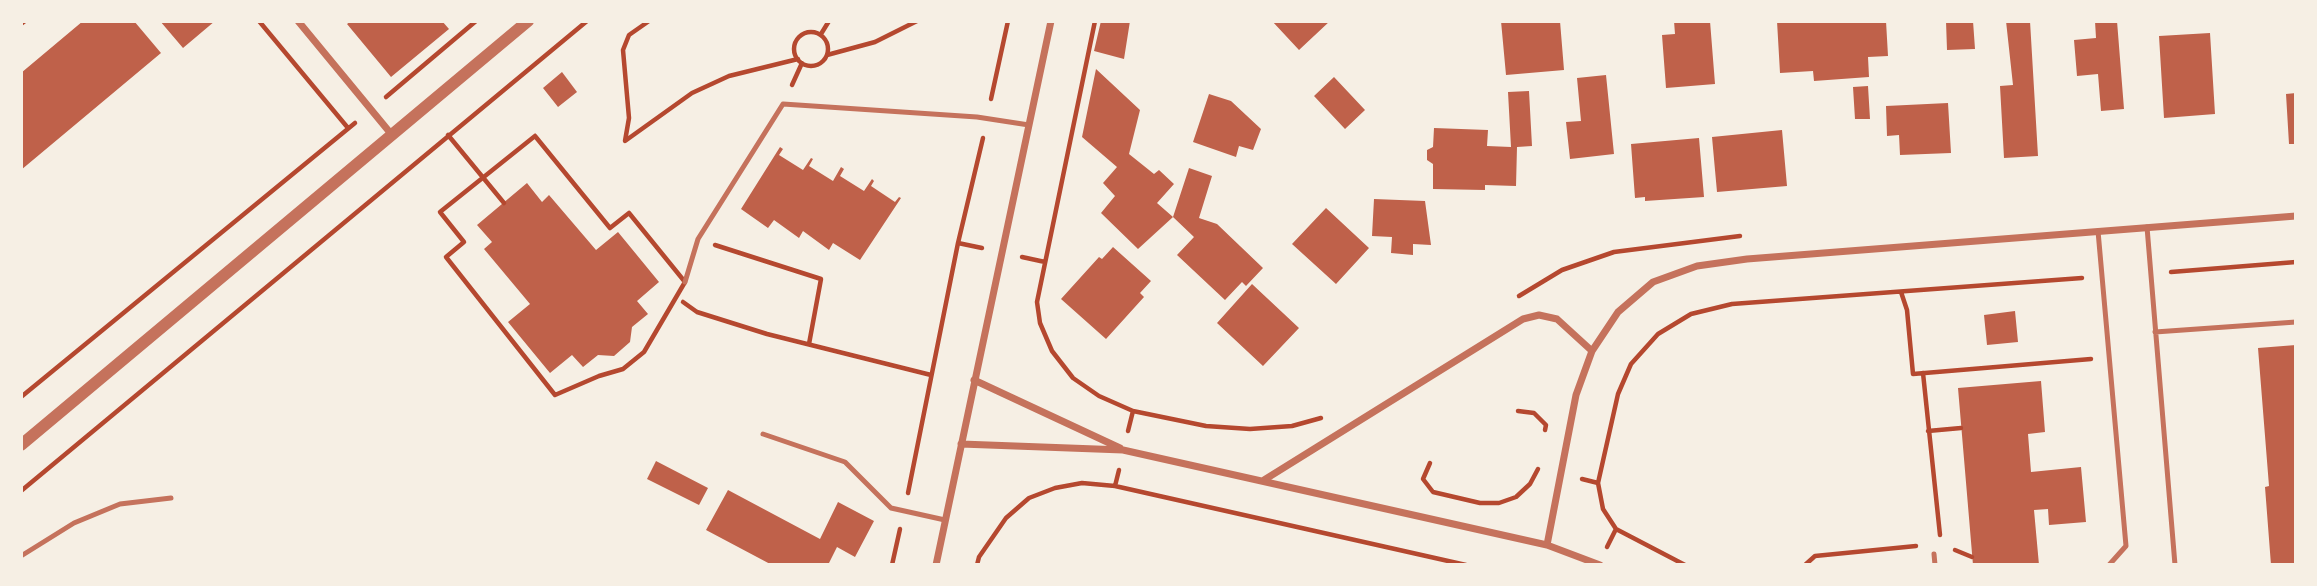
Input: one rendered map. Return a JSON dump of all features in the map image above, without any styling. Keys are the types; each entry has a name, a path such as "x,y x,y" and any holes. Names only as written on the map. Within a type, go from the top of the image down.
{"street":[{"path":"298,21 392,135"},
{"path":"21,445 528,21"},
{"path":"936,565 1051,21"},
{"path":"1547,545 1576,395 1592,351 1618,312 1653,282 1697,266 2098,230 2296,216"},
{"path":"1264,480 1523,319 1539,315 1557,318 1592,351"},
{"path":"974,380 1124,450"},
{"path":"961,444 1124,450 1547,545 1600,565"}],"lane":[{"path":"685,282 698,239 783,104 987,119 1029,125"},
{"path":"2147,227 2175,565"},
{"path":"2098,230 2126,546 2109,565"},
{"path":"2155,332 2296,322"},
{"path":"763,434 845,462 891,508 945,520"},
{"path":"21,556 74,523 120,504 171,498"},
{"path":"1934,554 1935,565"}],"path":[{"path":"21,397 348,128 259,21"},
{"path":"387,95 476,21"},
{"path":"21,491 587,21"},
{"path":"649,21 629,35 623,50 629,118 625,141 664,111 717,82 775,62 798,59 810,66 819,64 826,55 827,41 821,34 803,33 794,47 798,59"},
{"path":"821,34 830,21"},
{"path":"826,55 875,42 917,21"},
{"path":"892,565 1008,21"},
{"path":"1095,21 1037,302 1040,323 1052,351 1073,378 1099,396 1133,411"},
{"path":"448,135 503,204"},
{"path":"535,136 610,228 629,213 685,282 644,352 623,369 555,395 446,257 464,242 440,212 482,178 535,136"},
{"path":"698,239 821,279 809,344"},
{"path":"2150,274 2296,262"},
{"path":"1685,565 1616,529 1603,509 1598,483 1618,394 1631,364 1658,334 1691,314 1732,304 2101,277"},
{"path":"1902,292 1907,310 1913,374 2109,358"},
{"path":"677,297 697,312 931,375"},
{"path":"1923,373 1941,544"},
{"path":"1518,411 1534,413 1546,425 1544,436"},
{"path":"1928,431 1961,428"},
{"path":"1430,463 1423,479 1433,492 1480,503 1499,503 1516,496 1530,484 1540,458"},
{"path":"977,565 979,557 1006,518 1028,498 1055,488 1082,483 1115,486 1466,565"},
{"path":"1805,565 1815,556 1927,545"},
{"path":"1951,548 1972,557"}],"building":[{"path":"83,21 134,21 161,53 21,170 21,73"},
{"path":"160,21 215,21 183,48"},
{"path":"351,21 442,21 449,29 391,77 347,24"},
{"path":"1101,21 1130,21 1124,59 1094,51"},
{"path":"1272,21 1330,21 1299,50"},
{"path":"1501,21 1560,21 1564,70 1506,75"},
{"path":"1674,21 1710,21 1715,84 1666,88 1662,35 1675,34"},
{"path":"1777,21 1886,21 1888,56 1868,57 1869,77 1814,81 1813,71 1780,73"},
{"path":"1946,21 1973,21 1975,49 1947,50"},
{"path":"2006,21 2030,21 2038,156 2004,158 2000,86 2013,85"},
{"path":"2095,21 2117,21 2124,109 2101,111 2098,74 2077,76 2074,40 2096,38"},
{"path":"2210,33 2215,114 2164,118 2159,36"},
{"path":"1096,69 1140,110 1129,154 1154,174 1159,170 1174,184 1157,203 1173,217 1138,249 1101,213 1115,196 1103,183 1117,167 1082,137"},
{"path":"562,72 577,92 558,107 543,88"},
{"path":"1606,75 1614,154 1570,159 1566,122 1581,121 1577,78"},
{"path":"1334,77 1365,110 1345,129 1314,96"},
{"path":"1868,86 1870,119 1855,119 1853,87"},
{"path":"1529,91 1532,146 1517,147 1516,186 1485,185 1485,190 1433,189 1433,164 1427,160 1427,150 1433,147 1434,128 1488,130 1487,146 1511,147 1508,92"},
{"path":"2296,93 2296,144 2289,144 2286,94"},
{"path":"1209,94 1231,101 1261,129 1253,150 1239,146 1236,157 1193,142"},
{"path":"1948,103 1951,153 1900,155 1899,135 1887,136 1886,106"},
{"path":"1782,130 1787,186 1717,192 1712,137"},
{"path":"1699,138 1704,197 1645,201 1645,197 1635,198 1631,144"},
{"path":"780,147 783,149 779,155 803,170 811,158 813,159 809,166 833,181 841,167 844,169 840,176 864,191 872,179 874,181 871,186 895,202 901,198 860,260 833,243 829,250 803,231 799,238 774,220 768,228 741,209"},
{"path":"1189,168 1212,176 1199,218 1217,224 1263,268 1246,286 1242,282 1225,300 1177,255 1194,237 1173,217"},
{"path":"527,183 542,202 549,195 596,250 618,232 659,282 637,301 648,314 632,327 630,342 614,356 598,355 583,367 572,355 550,373 508,322 530,304 484,249 492,242 477,225"},
{"path":"1374,199 1425,201 1431,245 1413,244 1413,255 1391,253 1392,237 1372,236"},
{"path":"1326,208 1369,248 1336,284 1292,244"},
{"path":"1113,247 1151,281 1140,293 1144,297 1106,339 1061,299 1099,257 1102,259"},
{"path":"1252,284 1299,328 1263,366 1217,323"},
{"path":"2015,311 2018,342 1987,345 1984,315"},
{"path":"2296,345 2296,565 2271,565 2265,487 2269,486 2258,348"},
{"path":"2041,381 2045,432 2028,434 2031,472 2081,467 2086,522 2049,525 2048,509 2034,510 2039,565 1973,565 1958,388"},
{"path":"656,461 708,488 699,505 647,479"},
{"path":"728,490 820,539 838,502 874,521 855,557 837,547 828,565 772,565 706,530"}]}
